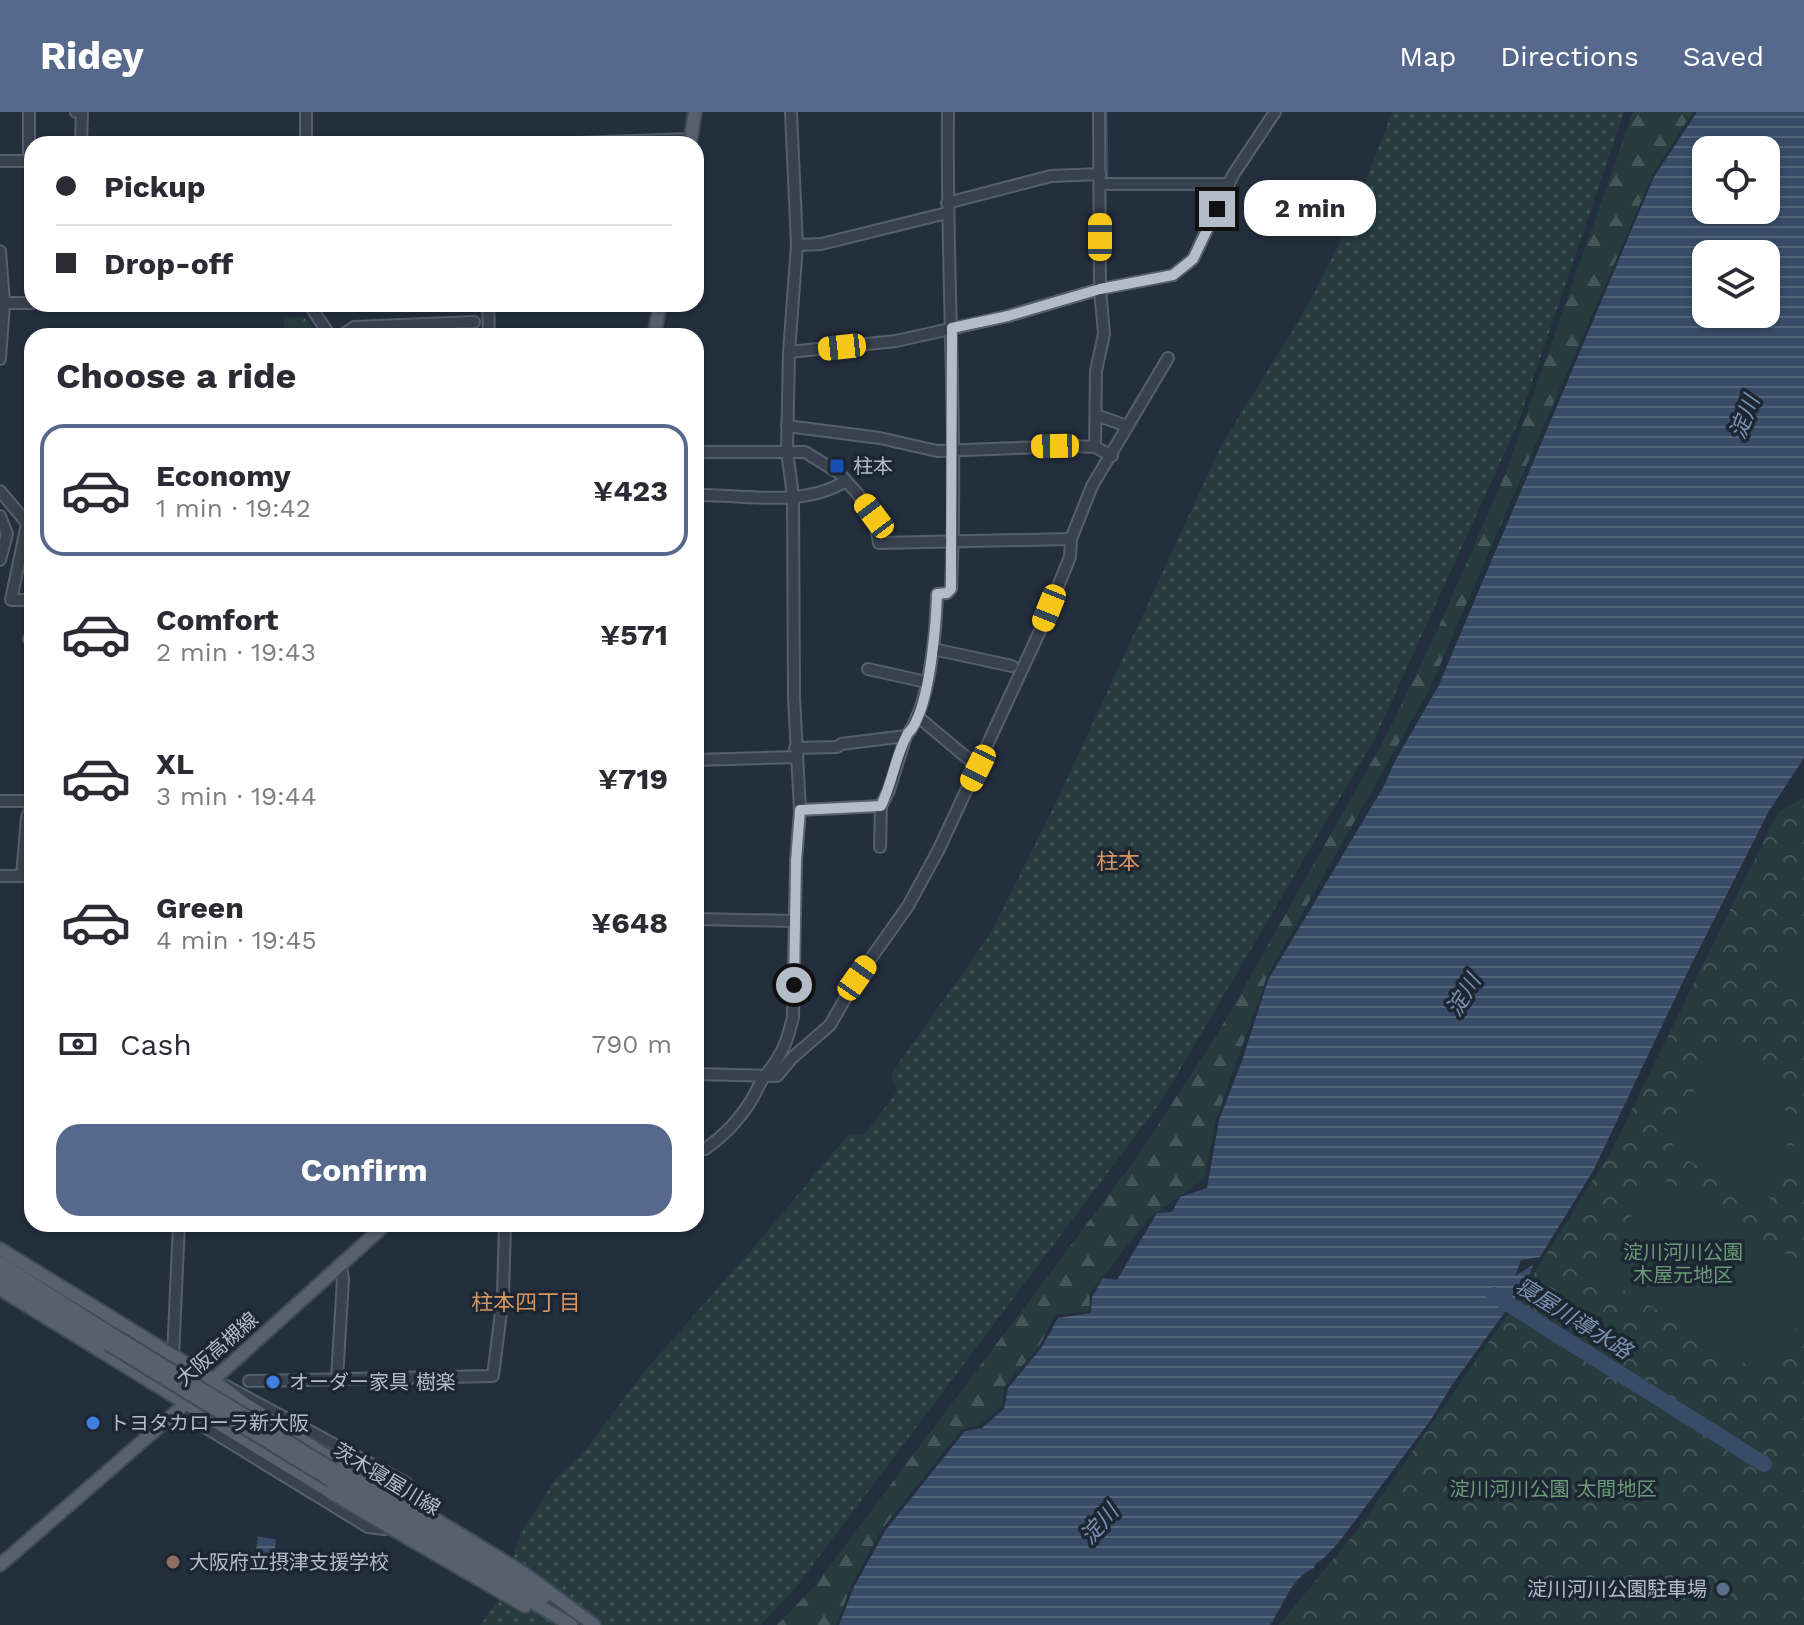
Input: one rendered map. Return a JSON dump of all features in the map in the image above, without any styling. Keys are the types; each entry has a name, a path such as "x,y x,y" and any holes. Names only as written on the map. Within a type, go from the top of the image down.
{"main road":[{"path":"691,136 695,112"},
{"name":"大阪高槻線","path":"0,1565 341,1268 378,1232"},
{"path":"0,1249 213,1380 343,1466 415,1525 571,1625"},
{"name":"茨木寝屋川線","path":"0,1263 112,1340"},
{"name":"茨木寝屋川線","path":"0,1276 112,1340 415,1525"},
{"path":"0,1289 330,1492 415,1525 593,1625"},
{"path":"466,1556 506,1597 564,1625"}],"street":[{"path":"29,112 29,136"},
{"path":"76,112 82,112 81,136"},
{"path":"306,112 306,136"},
{"path":"705,1149 723,1136 751,1101 764,1077 772,1072 783,1050 793,1017 800,810 795,752 793,496 787,451 789,352 797,245 791,112"},
{"path":"880,847 881,806 906,736 914,726 926,682 933,649 937,594 947,593 951,589 952,328 947,208 948,112"},
{"path":"1095,447 1096,371 1104,334 1100,289 1099,112"},
{"path":"789,352 896,341 1008,316 1100,289 1173,275 1193,259 1228,184 1275,112"},
{"path":"0,161 24,161"},
{"path":"797,245 821,244 1051,176 1228,184"},
{"path":"0,251 4,303 0,359"},
{"path":"4,303 24,303"},
{"path":"432,328 474,322"},
{"path":"353,328 375,328"},
{"path":"704,1074 777,1076 792,1058 830,1025 857,978 908,906 978,767 1065,570 1070,557 1071,539 1092,486 1168,358"},
{"path":"1096,415 1127,426"},
{"path":"787,426 880,438 952,452 1095,447 1112,456"},
{"path":"704,452 805,452 820,459 839,473 874,516 879,543 1071,539"},
{"path":"704,495 793,496 835,488 844,482"},
{"path":"0,491 24,521"},
{"path":"0,516 7,534 0,560"},
{"path":"24,547 11,600 24,600"},
{"path":"933,649 1012,666"},
{"path":"868,669 926,682"},
{"path":"917,716 978,767"},
{"path":"704,759 795,752 906,736"},
{"path":"0,801 24,803"},
{"path":"800,810 881,806"},
{"path":"0,876 22,876 24,852"},
{"path":"704,919 794,921"},
{"path":"173,1357 179,1232"},
{"path":"249,1381 493,1376 503,1296 505,1232"},
{"path":"337,1378 341,1268"},
{"path":"184,1403 190,1418 368,1527 385,1529 408,1492 406,1483 238,1390 213,1380"}],"green space":[{"path":"1392,112 1624,112 1519,421 1374,740 1161,1102 793,1591 760,1625 480,1625 496,1603 520,1535 556,1478 582,1454 644,1372 848,1135 865,1134 897,1092 891,1074 991,933 1059,796 1222,444 1307,307 1351,220"},
{"path":"1633,112 1693,112 1653,174 1430,688 1268,974 1216,1119 1204,1179 1149,1218 1090,1293 1089,1311 1055,1314 1040,1345 1004,1387 1002,1406 981,1424 962,1429 882,1529 852,1584 836,1625 777,1625 813,1588 1137,1157 1218,1033 1384,740 1437,631 1506,472"},
{"path":"284,317 304,317 313,328 284,328"},
{"path":"1804,798 1804,1625 1279,1625 1359,1528 1516,1303 1614,1146 1778,812"},
{"path":"1804,924 1804,989 1765,977"},
{"path":"1723,1037 1747,1052 1765,1069 1778,1089 1785,1110 1788,1133 1785,1156 1766,1206 1675,1153 1670,1134"},
{"path":"1804,1099 1804,1197 1796,1174 1794,1148"},
{"name":"淀川河川公園 木屋元地区","path":"1656,1174 1804,1264 1804,1316 1767,1377 1596,1273"}],"water":[{"name":"淀川","path":"1697,112 1804,112 1804,758 1769,811 1689,969 1593,1171 1540,1257 1521,1260 1515,1276 1533,1265 1528,1280 1452,1385 1430,1421 1339,1542 1293,1586 1270,1625 839,1625 854,1587 885,1531 965,1431 982,1428 1004,1409 1008,1388 1042,1347 1058,1318 1091,1313 1092,1297 1103,1278 1117,1280 1157,1213 1172,1212 1180,1197 1207,1188 1219,1120 1268,980 1384,786 1438,687 1654,177"},
{"path":"258,1537 276,1539 272,1573 253,1571"}],"waterway":[{"path":"1106,112 1107,179"},
{"path":"996,195 1055,181 1095,179"},
{"path":"954,272 955,283"},
{"name":"寝屋川導水路","path":"1494,1295 1764,1464"}],"place":[{"name":"柱本","path":"837,466"},
{"name":"オーダー家具 樹楽","path":"273,1382"},
{"name":"トヨタカローラ新大阪","path":"93,1423"},
{"name":"大阪府立摂津支援学校","path":"173,1562"},
{"name":"淀川河川公園駐車場","path":"1723,1589"}],"district":[{"name":"柱本","path":"1118,861"},
{"name":"柱本四丁目","path":"526,1302"}],"route":[{"path":"794,985 800,810 881,806 906,736 914,726 922,703 936,634 937,594 947,593 951,589 952,328 1008,316 1100,289 1173,275 1193,259 1217,209"}],"park label":[{"name":"淀川河川公園 太間地区","path":"1553,1489"}]}
